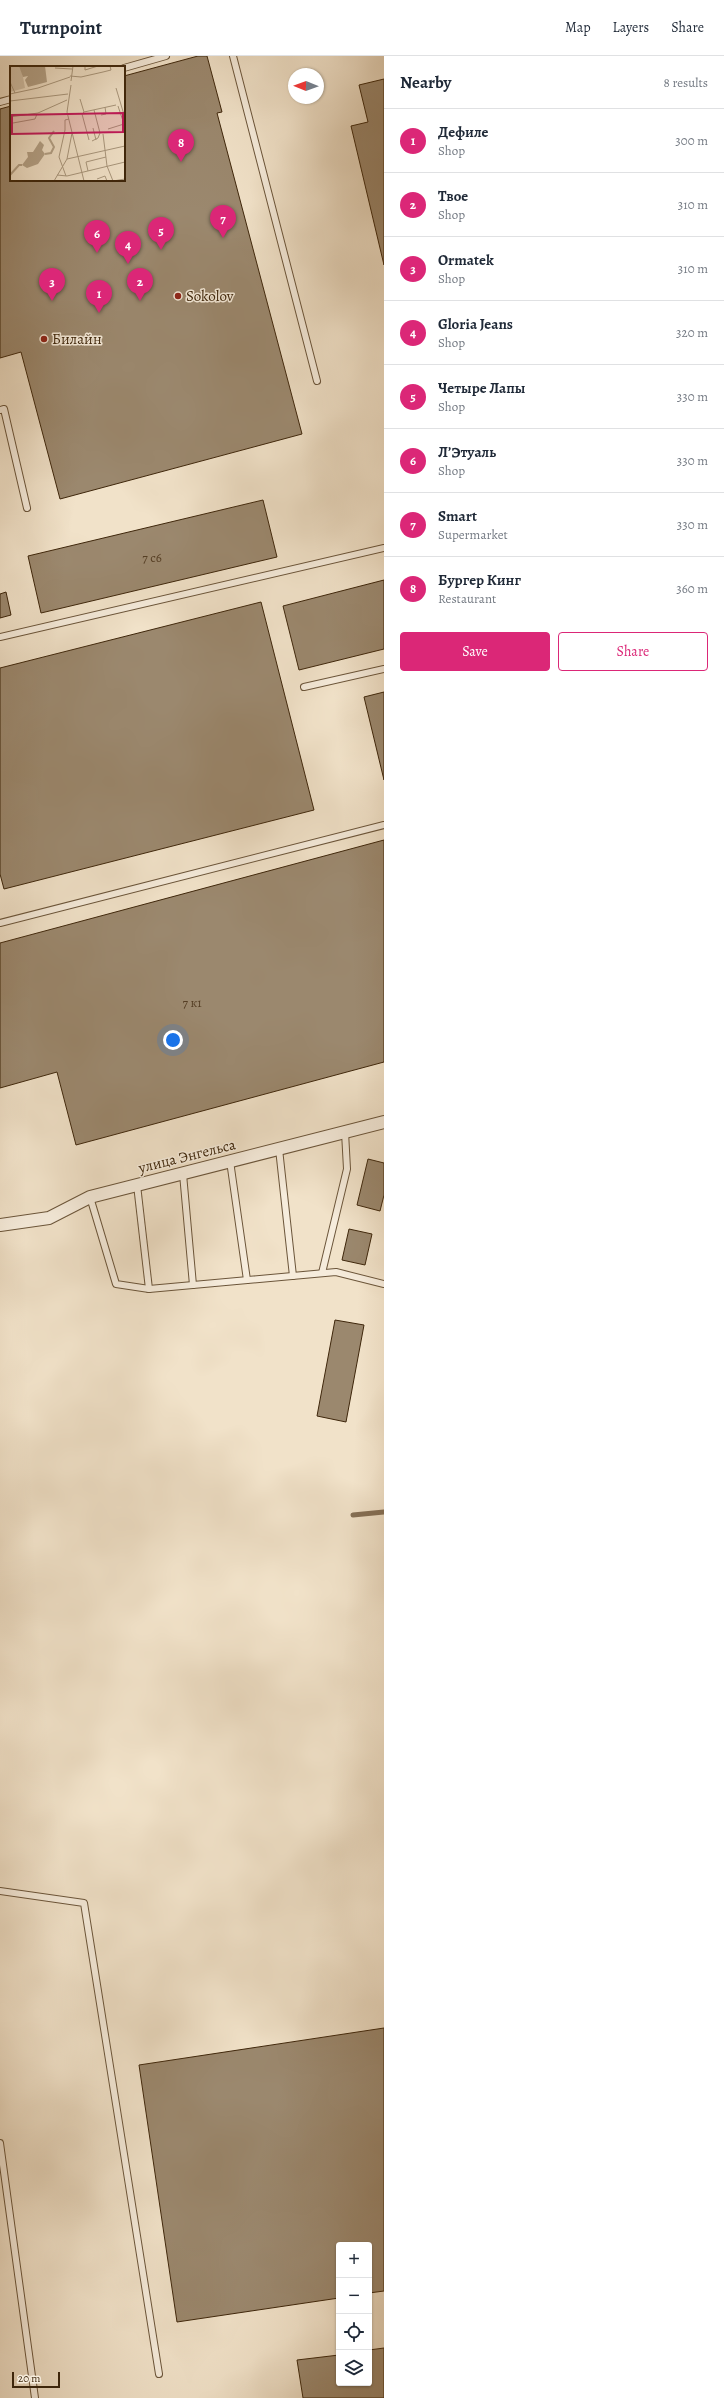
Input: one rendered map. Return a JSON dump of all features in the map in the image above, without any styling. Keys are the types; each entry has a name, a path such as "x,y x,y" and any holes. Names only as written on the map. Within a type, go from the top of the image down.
{"street":[{"name":"улица Энгельса","path":"0,1225 49,1218 90,1197 345,1132 380,1125"}],"lane":[{"path":"125,68 166,56"},
{"path":"233,56 317,381"},
{"path":"0,102 10,99"},
{"path":"0,410 4,409 27,508"},
{"path":"0,637 384,548"},
{"path":"304,687 384,669"},
{"path":"0,923 384,825"},
{"path":"322,1273 347,1169 345,1132"},
{"path":"279,1149 293,1276"},
{"path":"230,1162 248,1280"},
{"path":"183,1174 193,1285"},
{"path":"137,1185 149,1289"},
{"path":"90,1197 116,1284 149,1289 336,1272 384,1284"},
{"path":"0,1891 84,1903 159,2374"},
{"path":"0,2143 35,2398"}],"building":[{"path":"198,56 207,56 222,112 217,113 302,434 60,499 21,352 0,358 0,109 10,106 10,181 125,181 125,76"},
{"path":"384,79 384,265 351,126 368,122 359,85"},
{"path":"263,500 277,557 41,613 28,556"},
{"path":"384,580 384,649 299,670 283,606"},
{"path":"6,592 11,615 0,618 0,594"},
{"path":"261,602 314,810 4,889 0,874 0,668"},
{"path":"384,692 384,780 364,697"},
{"path":"384,840 384,1062 76,1145 57,1072 0,1088 0,943"},
{"path":"368,1159 384,1163 384,1195 380,1211 357,1205"},
{"path":"349,1229 372,1234 365,1265 342,1260"},
{"path":"335,1320 364,1325 346,1422 317,1416"},
{"path":"384,2028 384,2291 372,2293 372,2242 336,2242 336,2298 177,2322 139,2065"},
{"path":"384,2348 384,2398 303,2398 297,2360 336,2355 336,2386 372,2386 372,2350"}],"waterway":[{"path":"353,1515 384,1512"}],"place":[{"name":"Бургер Кинг","path":"181,162"},
{"name":"Smart","path":"223,238"},
{"name":"Четыре Лапы","path":"161,250"},
{"name":"Л’Этуаль","path":"97,253"},
{"name":"Gloria Jeans","path":"128,264"},
{"name":"Sokolov","path":"178,296"},
{"name":"Ormatek","path":"52,301"},
{"name":"Твое","path":"140,301"},
{"name":"Дефиле","path":"99,313"},
{"name":"Билайн","path":"44,339"}]}
